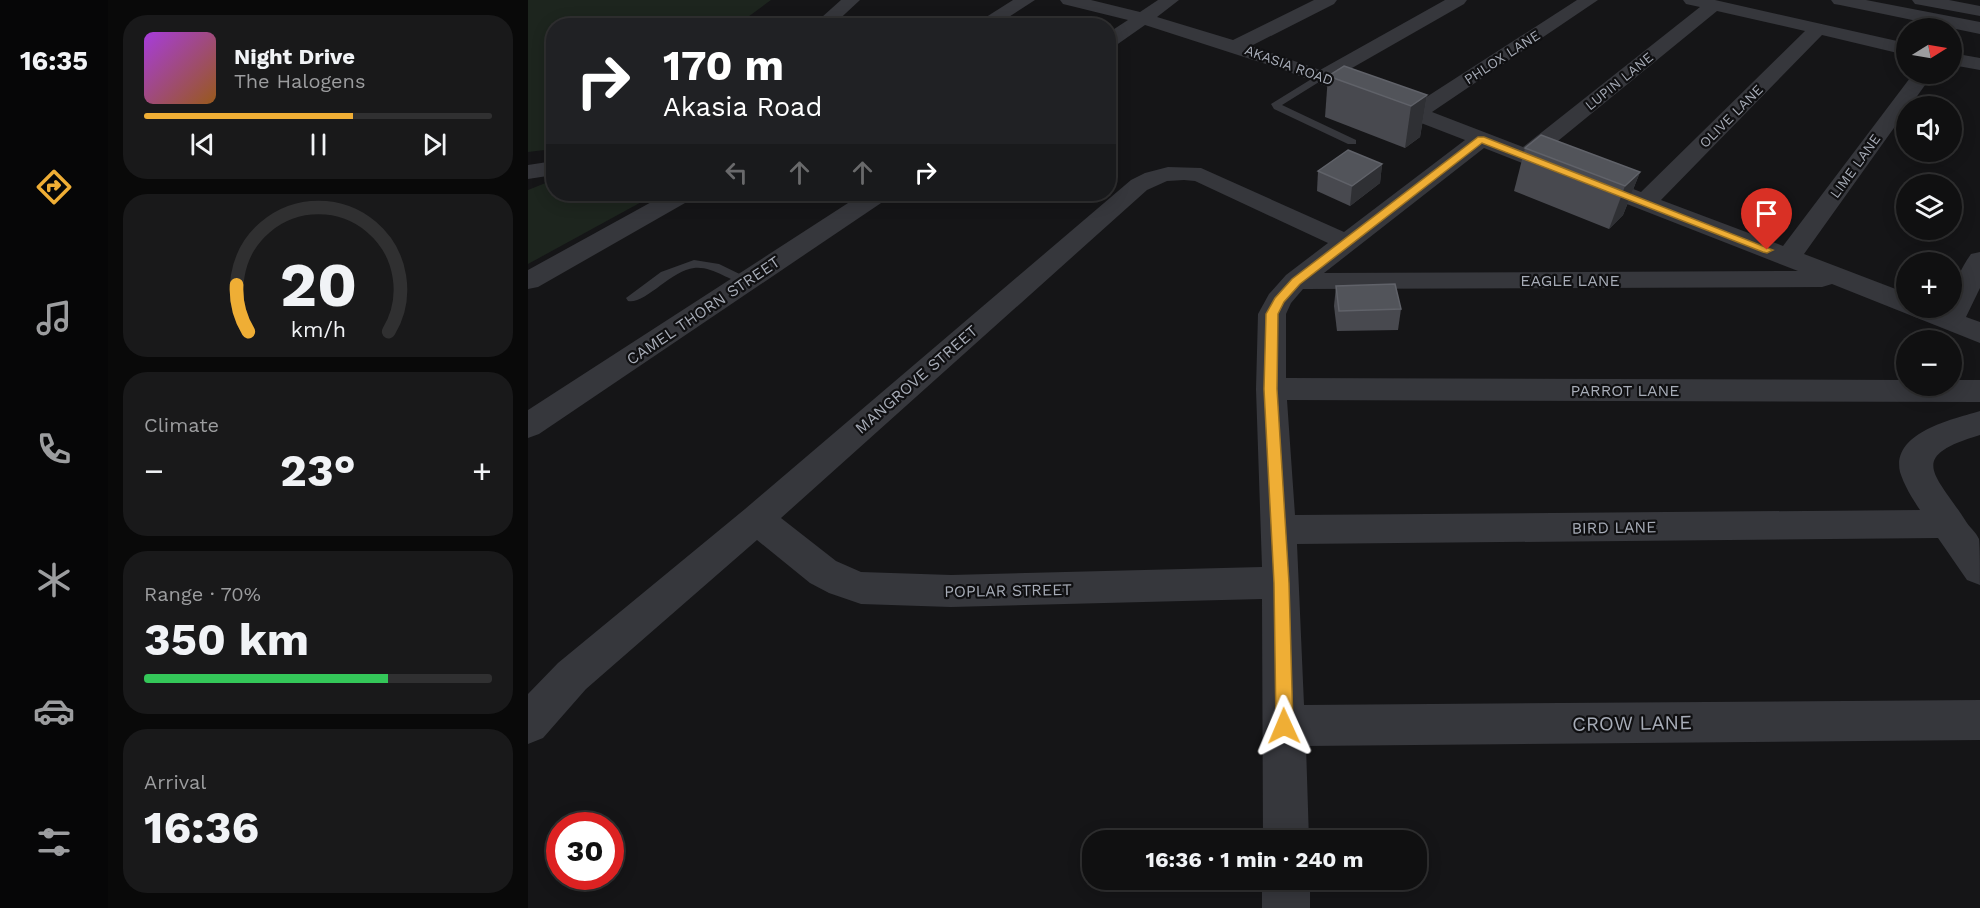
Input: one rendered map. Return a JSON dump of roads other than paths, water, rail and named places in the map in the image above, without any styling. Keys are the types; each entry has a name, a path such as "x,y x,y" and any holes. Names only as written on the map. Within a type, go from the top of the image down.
{"street":[{"path":"830,18 850,0"},
{"path":"995,18 1026,0"},
{"name":"AKASIA ROAD","path":"1070,0 1146,18 1236,46 1322,77 1896,299"},
{"path":"1116,37 1170,0"},
{"path":"1236,46 1328,0"},
{"path":"1322,77 1458,0"},
{"name":"PHLOX LANE","path":"1415,114 1589,0"},
{"path":"1692,0 1896,47"},
{"path":"1840,0 1980,28"},
{"path":"1921,0 1980,10"},
{"name":"LUPIN LANE","path":"1525,156 1713,5"},
{"name":"OLIVE LANE","path":"1644,202 1818,29"},
{"path":"1962,60 1980,64"},
{"name":"LIME LANE","path":"1788,258 1916,84"},
{"path":"1286,830 1281,583 1270,389 1272,314 1279,300 1296,281 1481,139"},
{"path":"528,172 546,169"},
{"name":"MANGROVE STREET","path":"528,724 572,676 757,519 1138,185 1150,178 1177,172 1201,175 1346,242"},
{"path":"528,281 671,201"},
{"name":"CAMEL THORN STREET","path":"528,426 867,201"},
{"path":"1950,321 1980,260"},
{"name":"EAGLE LANE","path":"1296,281 1845,279"},
{"path":"1942,318 1980,333"},
{"name":"PARROT LANE","path":"1270,389 1980,391"},
{"path":"1980,423 1938,436 1924,447 1917,457 1917,472 1927,491 1980,569"},
{"name":"POPLAR STREET","path":"757,519 823,572 842,582 861,588 884,591 1281,583"},
{"name":"BIRD LANE","path":"1279,530 1949,524"},
{"name":"CROW LANE","path":"1284,726 1980,720"},
{"path":"1286,890 1286,908"}],"lane":[{"path":"1322,77 1276,104 1352,142"},
{"path":"633,298 673,271 690,264 705,264 747,281"}]}
